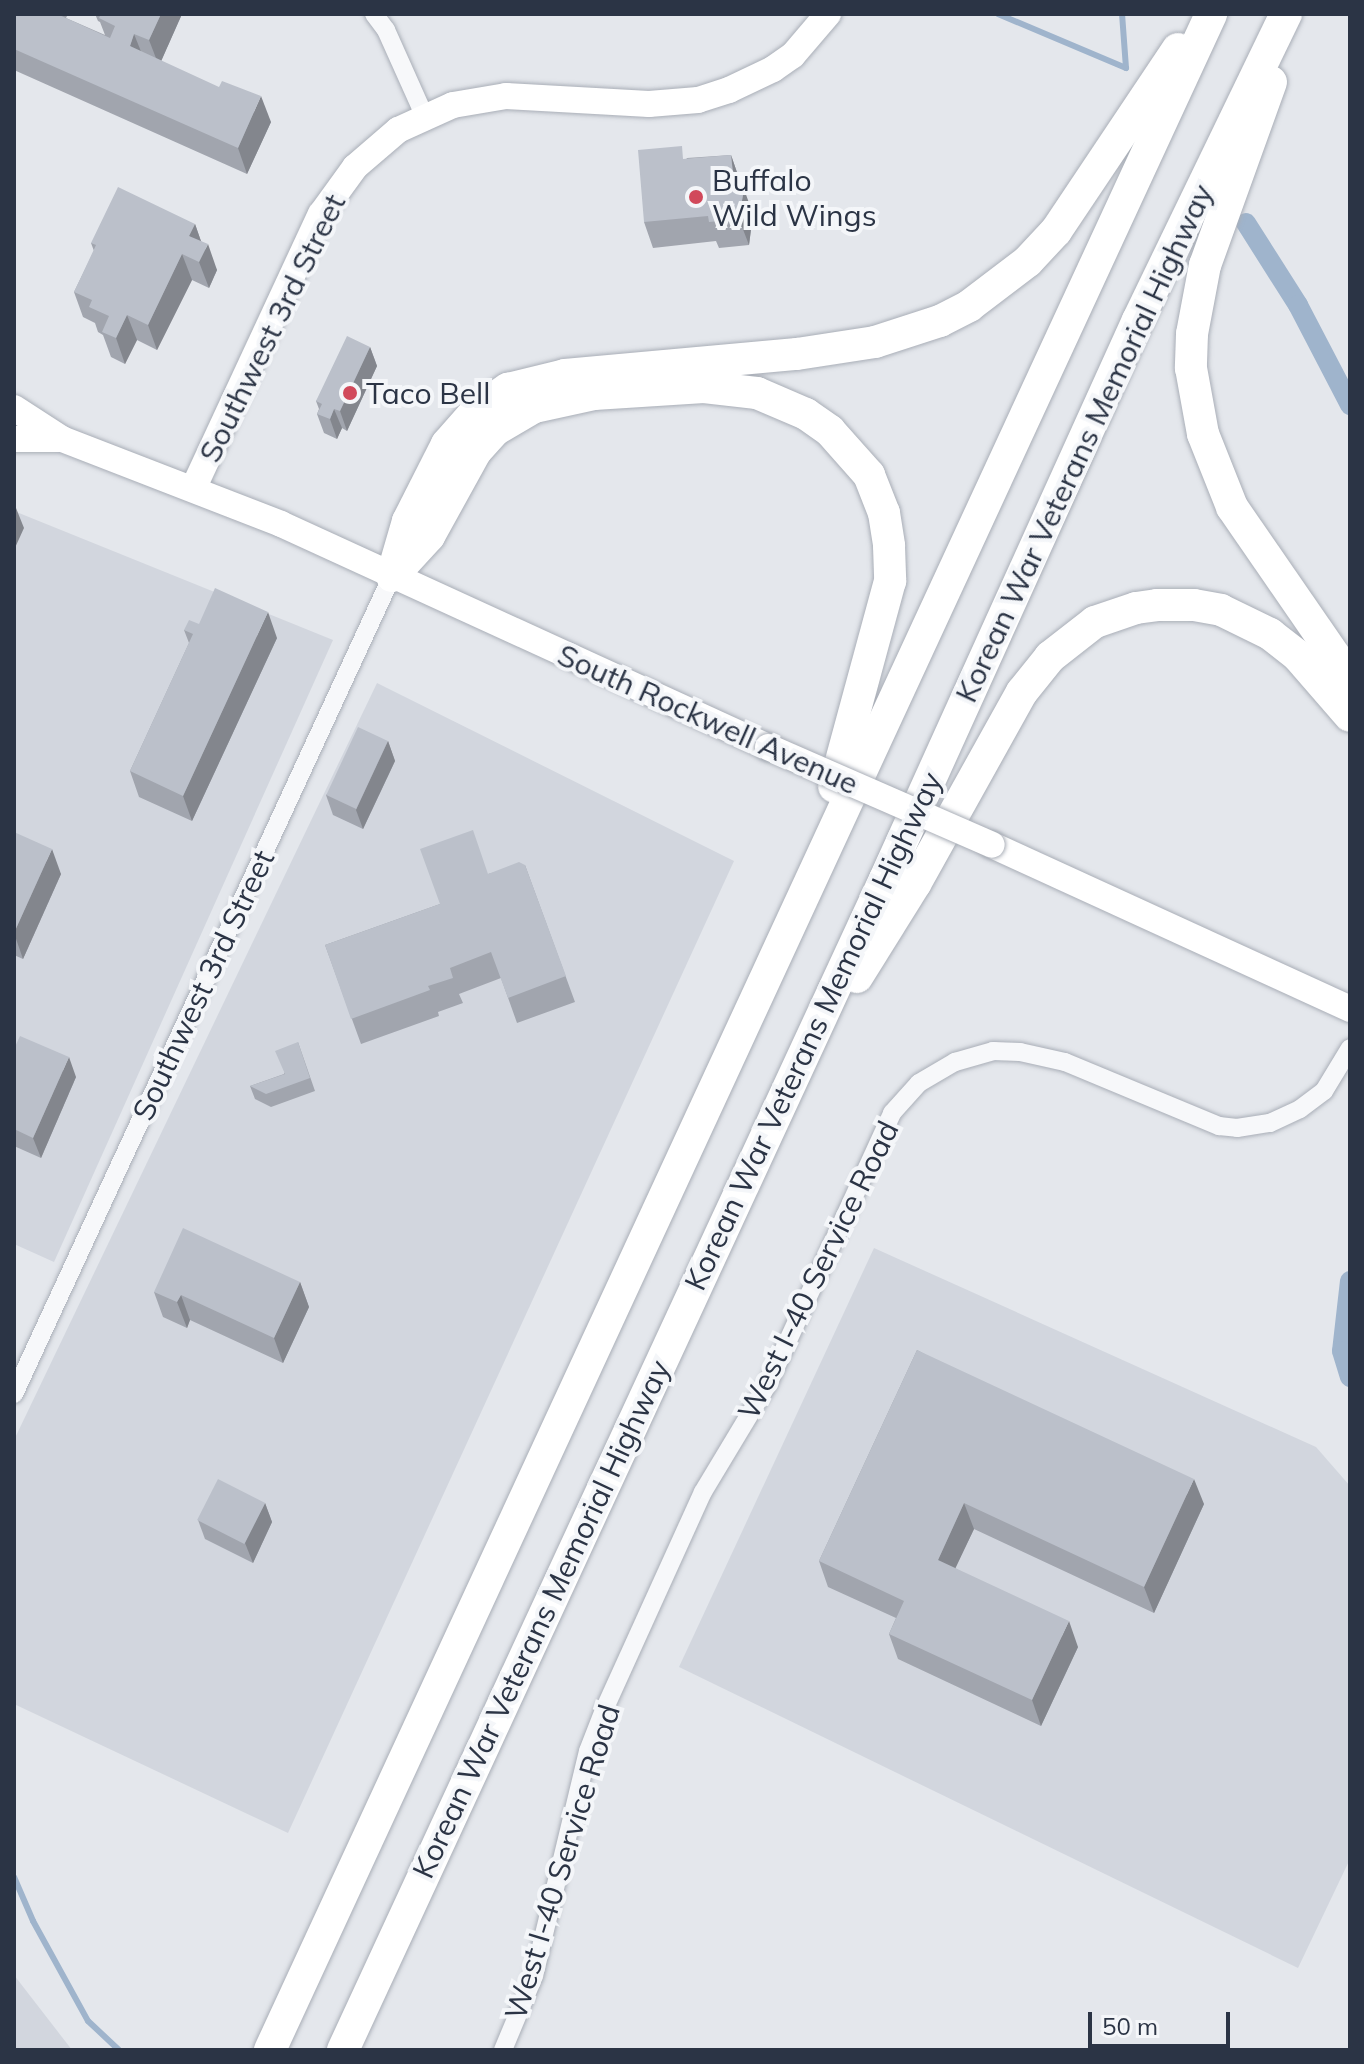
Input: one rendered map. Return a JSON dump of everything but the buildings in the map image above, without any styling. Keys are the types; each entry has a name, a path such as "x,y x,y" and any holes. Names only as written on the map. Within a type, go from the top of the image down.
{"highway":[{"path":"392,576 408,521 447,444 476,411 508,389 565,375 797,354 875,342 940,321 1001,284 1056,231 1120,130 1203,14"},
{"path":"270,2050 809,878 1211,14"},
{"name":"Korean War Veterans Memorial Highway","path":"343,2050 777,1105 885,879 1145,306 1286,14"},
{"path":"1295,14 1205,265 1192,334 1191,368 1203,434 1232,507 1350,678"},
{"path":"392,576 429,536 476,451 495,430 534,407 594,394 704,387 757,393 806,414 830,431 869,475 884,513 890,581 809,878"},
{"path":"777,1105 915,884 1022,692 1050,657 1076,634 1113,615 1136,608 1175,604 1221,610 1248,621 1285,645 1350,716"}],"main road":[{"name":"Southwest 3rd Street","path":"194,487 321,214 355,167 398,130 424,115 477,99 506,96 649,104 698,100 729,90 773,69 793,55 828,14"},
{"path":"14,408 62,439"},
{"path":"14,439 62,439"},
{"name":"South Rockwell Avenue","path":"62,439 194,487 1350,1009"}],"street":[{"path":"374,14 386,30 424,115"},
{"name":"Southwest 3rd Street","path":"14,1394 392,576"},
{"name":"West I-40 Service Road","path":"503,2050 534,1976 588,1751 604,1710 703,1492 769,1382 892,1113 919,1083 955,1062 993,1051 1020,1052 1065,1062 1219,1126 1237,1128 1270,1123 1300,1109 1324,1091 1350,1048"}],"shaded area":[{"path":"14,511 333,640 54,1262 14,1244"},
{"path":"377,683 734,861 288,1833 14,1704 14,1440"},
{"path":"874,1248 1316,1447 1350,1486 1350,1859 1298,1968 679,1667"},
{"path":"14,1975 72,2050 14,2050"}],"waterway":[{"path":"998,14 1126,68 1122,14"},
{"path":"1246,223 1298,305 1350,405"},
{"path":"1350,1281 1342,1351 1350,1377"},
{"path":"14,1877 33,1921 88,2021 119,2050"}],"place":[{"name":"Buffalo Wild Wings","path":"696,197"},
{"name":"Taco Bell","path":"350,393"}]}
